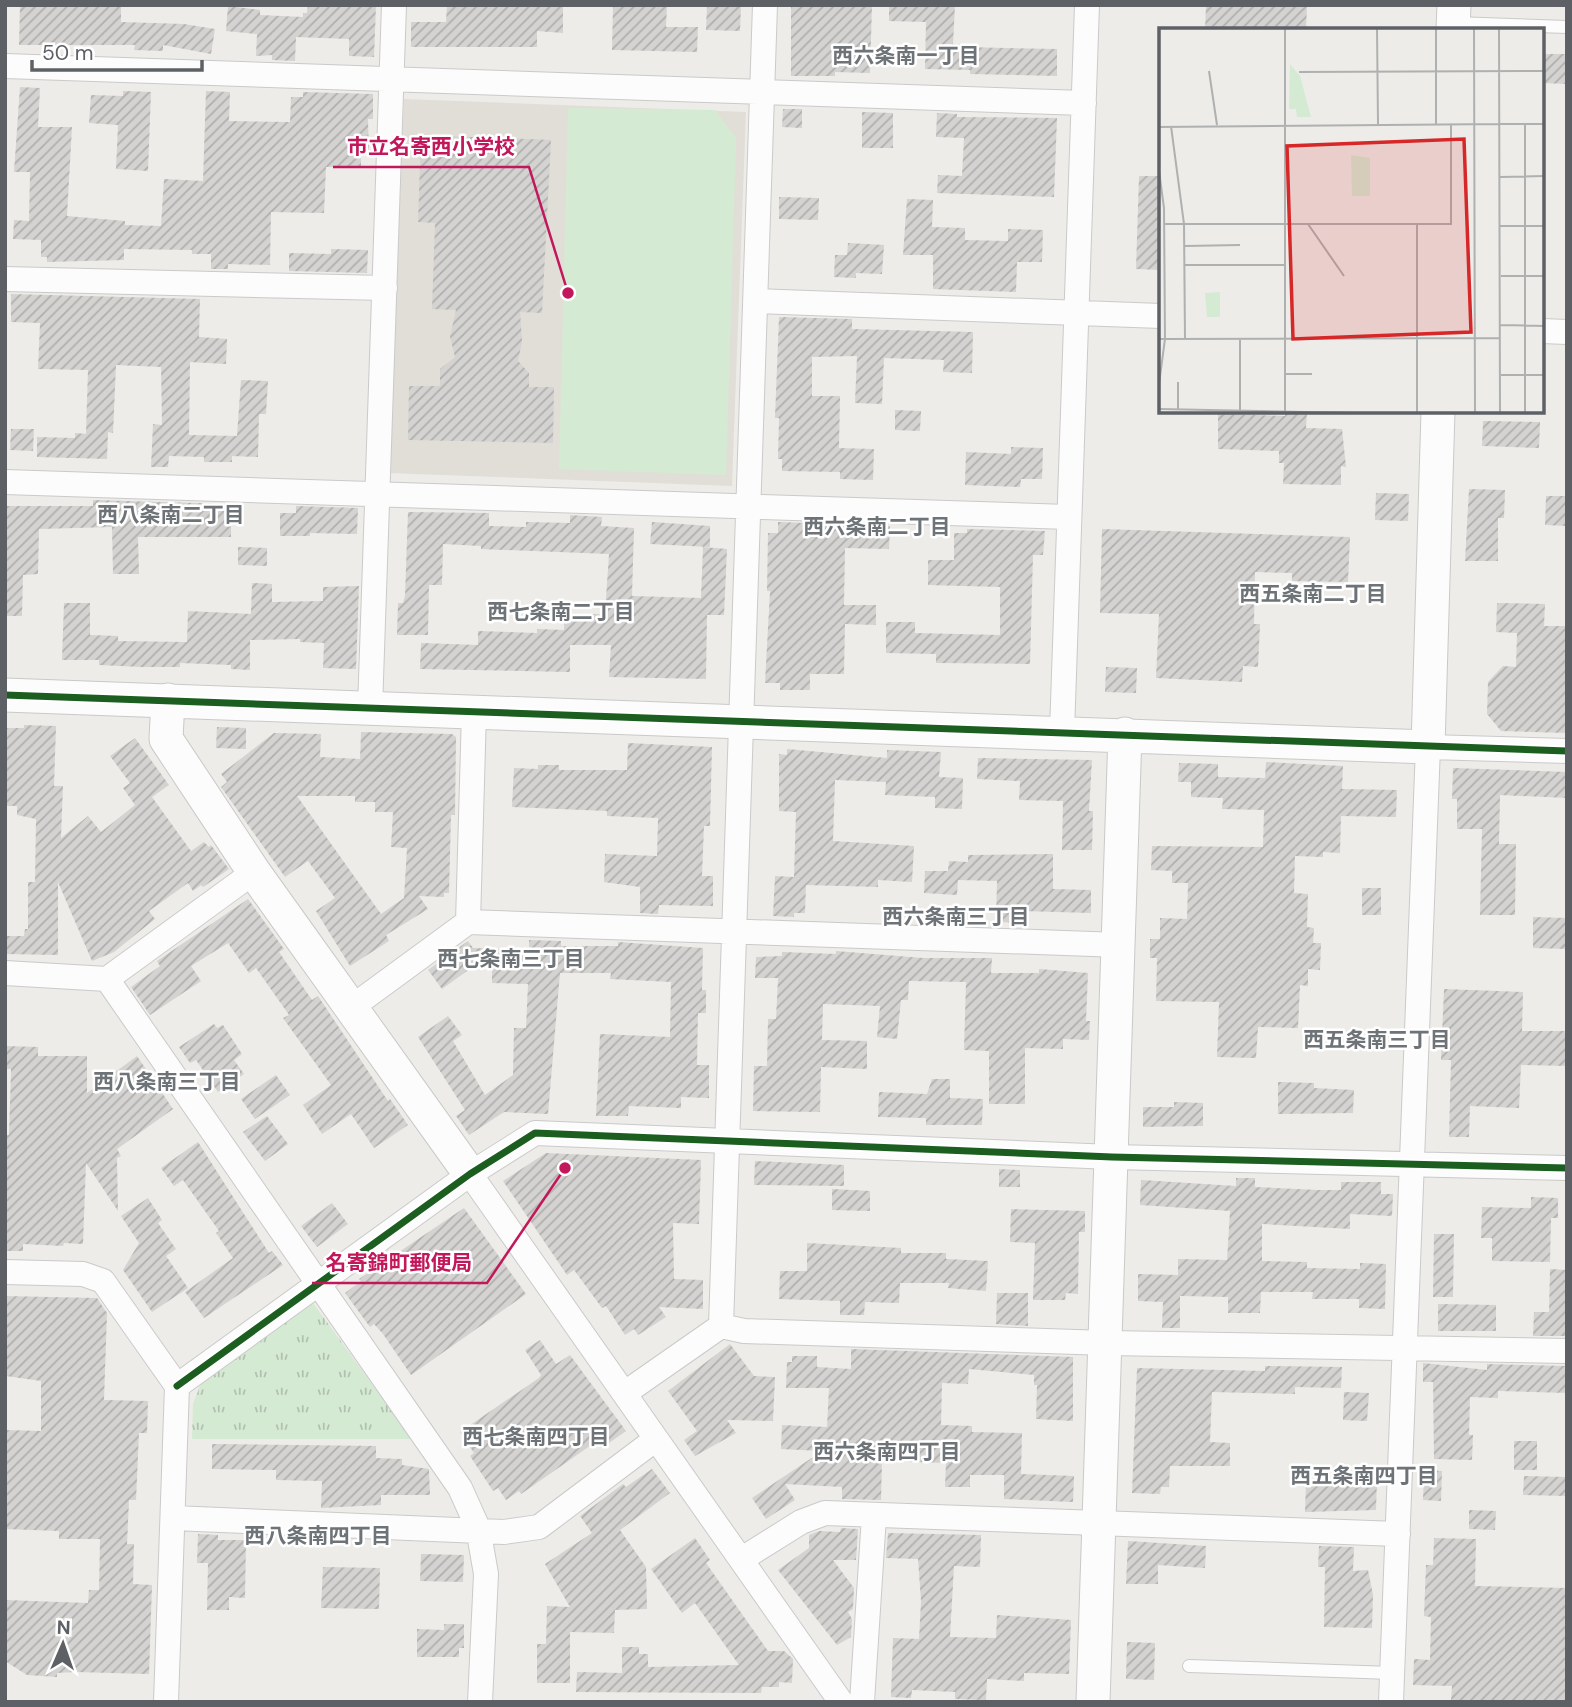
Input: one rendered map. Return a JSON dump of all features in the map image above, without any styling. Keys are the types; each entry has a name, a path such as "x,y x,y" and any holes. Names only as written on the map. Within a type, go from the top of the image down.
{"street":[{"path":"370,709 394,5"},
{"path":"722,1326 765,5"},
{"path":"1062,732 1087,5"},
{"path":"5,66 1084,103"},
{"path":"5,279 385,288"},
{"path":"756,301 1159,316"},
{"path":"1544,331 1567,332"},
{"path":"1391,1702 1428,747 1438,413"},
{"path":"5,482 1068,517"},
{"path":"5,695 1567,751"},
{"path":"168,700 166,739 254,872 841,1702"},
{"path":"468,922 474,712"},
{"path":"1093,1702 1107,1343 1125,734"},
{"path":"5,973 107,979 254,872"},
{"path":"352,1007 468,922 1120,945"},
{"path":"107,979 460,1488 478,1528 486,1574 480,1702"},
{"path":"177,1386 470,1174 535,1133 1112,1157 1567,1168"},
{"path":"5,1272 83,1274 103,1281 177,1386 166,1702"},
{"path":"625,1393 722,1326 744,1331 1107,1343 1567,1351"},
{"path":"173,1518 478,1528 504,1532 539,1527 656,1439"},
{"path":"742,1559 801,1522 825,1513 1398,1534"},
{"path":"862,1702 874,1516"}],"lane":[{"path":"1453,19 1567,27"},
{"path":"1189,1666 1392,1673"}],"shaded area":[{"path":"404,99 746,112 732,486 389,473"}],"green space":[{"path":"568,108 715,110 736,138 726,475 559,469"},
{"path":"313,1303 412,1439 192,1439 193,1404 202,1381"}],"building":[{"path":"20,5 121,5 121,22 184,24 215,29 211,54 163,45 163,51 134,50 135,45 19,45"},
{"path":"308,5 376,5 374,57 349,56 349,39 296,37 295,61 272,60 272,55 256,56 257,34 226,31 228,6 260,10 260,15 303,17 303,13 307,13"},
{"path":"447,5 563,5 563,33 537,31 537,47 411,47 411,22 446,22"},
{"path":"613,5 667,5 666,27 698,27 697,52 612,50"},
{"path":"707,5 741,5 740,31 706,30"},
{"path":"791,5 872,5 870,73 835,72 835,76 791,76"},
{"path":"889,5 955,5 953,44 963,44 963,47 1057,49 1057,76 970,74 970,70 925,69 926,22 889,21"},
{"path":"1206,5 1307,5 1306,28 1205,28"},
{"path":"1544,54 1567,54 1567,84 1544,83"},
{"path":"20,87 40,88 38,127 72,127 67,216 125,221 125,225 161,226 164,179 203,181 206,91 230,92 229,121 290,122 291,97 303,97 303,92 373,94 373,119 368,119 369,155 361,155 361,167 326,167 324,213 271,212 270,265 228,264 228,269 211,269 211,254 192,254 192,250 124,249 124,260 47,262 47,257 41,257 41,240 13,239 14,220 29,221 30,172 14,172"},
{"path":"123,91 151,92 148,171 116,169 118,125 89,123 91,95 123,96"},
{"path":"783,109 802,109 802,128 782,127"},
{"path":"862,112 893,113 893,148 862,148"},
{"path":"937,113 957,114 957,117 1057,118 1054,197 937,193 938,175 962,176 964,138 936,137"},
{"path":"421,135 551,140 542,313 520,312 522,341 518,361 529,373 529,387 554,387 553,443 408,440 409,386 440,386 440,369 455,357 450,337 456,310 432,309 435,223 418,222"},
{"path":"1139,176 1159,176 1159,270 1136,269"},
{"path":"779,197 819,198 818,220 779,219"},
{"path":"907,199 933,200 932,227 965,228 965,240 1008,241 1008,229 1043,230 1042,262 1017,262 1016,292 933,289 933,255 903,255"},
{"path":"848,243 884,245 882,274 856,273 856,278 834,277 835,255 847,255"},
{"path":"331,249 368,250 367,273 289,271 289,253 331,254"},
{"path":"11,294 200,299 199,337 227,339 226,364 190,362 189,435 237,436 241,380 268,381 266,414 259,414 258,457 232,456 232,462 204,462 204,457 169,456 168,467 151,467 153,424 162,425 161,367 116,365 113,433 108,432 107,459 37,457 37,437 75,438 75,433 86,434 88,370 38,369 40,323 11,322"},
{"path":"779,317 852,319 852,329 973,332 972,373 943,372 944,360 884,358 882,404 855,403 857,356 812,357 812,396 840,396 839,448 874,449 873,480 840,479 840,472 782,471 782,459 778,459 779,418 775,418"},
{"path":"895,410 921,411 920,431 895,430"},
{"path":"1285,413 1307,413 1306,428 1342,429 1346,467 1341,466 1341,485 1283,484 1284,463 1279,463 1279,451 1218,449 1218,414 1285,416"},
{"path":"1483,421 1540,422 1539,448 1482,446"},
{"path":"11,429 34,429 33,451 10,450"},
{"path":"1011,447 1043,448 1042,479 1021,479 1020,487 965,485 966,452 1011,454"},
{"path":"1469,489 1505,490 1504,518 1498,518 1498,561 1465,561"},
{"path":"1376,493 1409,494 1408,521 1375,520"},
{"path":"1546,496 1567,496 1567,526 1545,525"},
{"path":"93,500 231,504 231,537 138,537 139,574 113,574 112,527 39,529 38,574 23,575 22,616 5,616 5,506 93,506"},
{"path":"296,506 358,508 357,534 310,533 310,536 280,536 280,513 296,513"},
{"path":"408,512 489,513 489,526 526,527 526,522 570,523 570,515 602,517 601,526 634,528 632,596 701,598 703,547 727,549 724,615 707,615 706,679 609,677 611,645 570,645 570,672 420,669 421,643 478,645 478,631 537,633 537,629 564,630 564,614 605,614 609,554 481,549 481,546 443,544 442,585 429,585 428,635 397,635 398,603 403,603 405,596"},
{"path":"652,522 710,526 710,547 650,544"},
{"path":"778,522 890,526 889,549 845,548 844,605 876,605 876,625 845,624 844,674 810,674 810,690 780,690 780,683 765,683 770,591 767,591 768,533 778,533"},
{"path":"967,529 1045,531 1043,555 1033,555 1030,664 936,663 936,654 886,653 886,622 915,622 915,633 1000,635 1000,587 928,585 928,560 954,560 954,533 967,533"},
{"path":"1102,529 1350,537 1348,582 1292,581 1292,573 1255,572 1254,624 1260,624 1258,667 1243,666 1242,682 1156,678 1159,614 1100,613"},
{"path":"238,547 267,548 267,566 238,565"},
{"path":"252,583 272,584 272,602 323,601 323,587 359,586 356,669 323,668 324,643 300,642 300,639 250,640 250,670 231,669 231,665 180,663 180,667 141,667 99,665 99,660 62,660 64,603 90,603 90,635 118,636 118,641 187,642 188,611 251,614"},
{"path":"1497,603 1545,604 1544,626 1567,626 1567,733 1501,731 1487,714 1488,682 1503,666 1516,667 1517,633 1496,632"},
{"path":"1106,667 1137,668 1136,693 1105,692"},
{"path":"24,725 56,726 54,786 63,786 61,838 88,816 101,832 135,805 123,788 130,783 110,756 135,738 169,785 152,797 191,851 204,842 209,847 211,845 229,869 193,891 188,883 149,911 155,919 114,952 92,961 58,882 58,955 7,954 7,936 24,936 25,929 28,929 28,882 35,882 36,819 17,815 17,806 5,806 6,728 24,728"},
{"path":"217,727 246,728 246,749 216,748"},
{"path":"361,732 452,734 456,737 455,815 451,815 449,893 444,893 444,897 419,896 428,909 386,935 389,941 350,966 316,911 335,898 308,861 285,877 221,787 227,782 221,774 274,733 321,734 320,757 360,759","holes":["297,796 355,796 355,802 375,802 375,812 393,812 391,847 407,848 404,898 381,914"]},
{"path":"628,743 712,747 710,826 704,826 702,876 713,876 713,906 659,905 658,914 640,913 640,887 604,882 605,854 657,856 658,818 607,816 607,811 512,807 514,768 538,769 538,765 559,765 559,770 627,770"},
{"path":"787,749 887,758 887,750 941,752 939,777 963,778 962,809 935,808 935,797 885,795 886,782 835,780 833,841 914,846 912,882 878,880 878,887 806,885 805,913 794,913 794,917 773,916 775,876 794,877 796,812 779,811 779,754 787,755"},
{"path":"978,758 1092,760 1089,811 1093,811 1092,850 1062,850 1063,801 1019,800 1020,781 977,779"},
{"path":"1266,762 1343,766 1342,789 1397,790 1396,817 1341,816 1340,853 1323,852 1323,857 1295,856 1294,893 1308,894 1307,927 1314,928 1313,943 1321,943 1320,970 1308,969 1308,986 1300,985 1298,1028 1258,1027 1256,1058 1217,1057 1219,1002 1156,1001 1157,958 1150,958 1150,939 1160,939 1160,918 1187,919 1188,883 1172,883 1172,871 1151,870 1152,846 1263,847 1264,810 1222,809 1223,798 1191,797 1191,782 1178,782 1179,763 1218,764 1218,777 1265,778"},
{"path":"1453,768 1567,772 1567,798 1500,795 1499,844 1516,844 1515,915 1480,915 1482,829 1457,829 1457,799 1452,799"},
{"path":"1053,854 1053,889 1091,890 1091,913 1022,911 1022,923 996,922 997,881 958,880 957,895 924,893 925,871 948,871 949,861 968,862 968,855"},
{"path":"1362,888 1381,888 1381,915 1362,915"},
{"path":"248,899 284,949 279,952 312,1000 318,996 388,1101 390,1099 408,1125 374,1148 351,1114 322,1134 303,1105 331,1085 283,1018 289,1015 256,968 249,973 228,943 191,966 201,981 150,1015 131,987 160,966 157,961"},
{"path":"1533,917 1567,918 1567,949 1533,948"},
{"path":"529,940 561,941 561,946 618,946 618,942 703,948 702,990 706,990 706,1013 698,1013 697,1065 709,1065 709,1098 681,1097 681,1108 629,1106 628,1116 596,1116 600,1034 670,1037 671,982 610,979 611,973 560,973 548,1114 504,1112 469,1135 456,1116 465,1110 418,1037 448,1016 462,1035 453,1041 485,1095 513,1075 514,1028 526,1028 528,984 492,983 492,953 442,989 428,970 468,941 473,948 529,950"},
{"path":"836,951 923,958 992,958 991,973 1039,973 1039,969 1088,973 1086,1021 1090,1021 1089,1040 1063,1039 1063,1049 1025,1048 1025,1104 989,1104 989,1051 964,1050 966,982 909,981 908,1000 901,1000 897,1039 877,1037 880,1006 823,1004 822,1040 867,1041 867,1069 821,1067 820,1112 753,1111 754,1066 767,1066 768,1019 776,1019 778,978 755,978 756,957 782,956 782,952 836,954"},
{"path":"1444,989 1523,992 1522,1031 1567,1031 1567,1066 1521,1065 1519,1108 1470,1106 1469,1137 1449,1137 1451,1060 1441,1060"},
{"path":"214,1024 217,1028 223,1025 242,1054 234,1060 244,1074 218,1092 196,1060 190,1063 179,1047"},
{"path":"5,1046 38,1047 38,1056 87,1056 87,1093 137,1056 173,1109 117,1149 121,1156 117,1158 118,1211 86,1163 83,1244 23,1244 23,1251 5,1251 5,1135 9,1135 11,1069 5,1069"},
{"path":"276,1075 290,1095 255,1119 241,1099"},
{"path":"932,1079 950,1079 950,1098 983,1099 982,1125 926,1125 926,1118 878,1117 879,1092 927,1094"},
{"path":"1278,1082 1314,1083 1314,1088 1354,1090 1353,1113 1278,1114"},
{"path":"1174,1102 1203,1103 1203,1126 1143,1127 1143,1107 1174,1107"},
{"path":"267,1116 288,1144 265,1161 243,1132"},
{"path":"198,1142 269,1253 272,1251 283,1265 204,1318 185,1292 233,1258 216,1233 219,1231 183,1180 174,1186 161,1168"},
{"path":"546,1153 701,1160 699,1224 673,1223 674,1279 703,1280 703,1309 659,1307 666,1317 638,1335 634,1329 625,1335 606,1306 602,1308 574,1270 567,1275 503,1181"},
{"path":"755,1161 844,1165 844,1186 754,1185"},
{"path":"999,1169 1020,1170 1020,1187 999,1187"},
{"path":"1236,1178 1255,1178 1255,1187 1318,1190 1341,1190 1341,1182 1381,1182 1381,1194 1393,1194 1392,1216 1350,1214 1350,1229 1262,1224 1262,1261 1307,1262 1307,1268 1360,1269 1360,1263 1386,1264 1385,1309 1359,1308 1359,1299 1312,1299 1313,1292 1261,1292 1260,1313 1228,1313 1228,1297 1180,1296 1180,1328 1162,1328 1163,1302 1138,1301 1138,1274 1178,1275 1178,1259 1227,1260 1230,1211 1140,1205 1141,1180 1236,1186"},
{"path":"832,1189 870,1191 870,1211 832,1210"},
{"path":"1531,1197 1558,1198 1558,1218 1551,1218 1550,1262 1492,1261 1492,1238 1481,1238 1482,1207 1531,1208"},
{"path":"148,1198 162,1220 158,1223 176,1249 166,1256 188,1288 152,1312 123,1270 139,1243 121,1216"},
{"path":"332,1203 348,1224 317,1247 301,1226"},
{"path":"464,1208 526,1294 411,1375 383,1334 374,1324 370,1327 345,1293 361,1281 359,1279"},
{"path":"1011,1209 1085,1211 1085,1232 1079,1232 1078,1294 1066,1293 1065,1300 1033,1300 1035,1243 1010,1242"},
{"path":"1434,1234 1454,1234 1453,1297 1433,1297"},
{"path":"807,1243 901,1248 901,1253 946,1253 946,1259 988,1261 986,1291 948,1288 949,1283 900,1283 899,1303 865,1302 864,1315 840,1315 840,1301 779,1299 780,1271 807,1271"},
{"path":"1550,1269 1567,1270 1567,1336 1533,1336 1534,1312 1549,1312"},
{"path":"997,1293 1028,1293 1028,1326 996,1324"},
{"path":"5,1296 97,1298 107,1313 104,1400 148,1401 147,1433 139,1433 136,1500 129,1500 127,1544 134,1544 133,1584 152,1585 149,1674 75,1672 57,1673 57,1677 27,1675 5,1661 5,1600 88,1603 89,1590 99,1590 100,1539 59,1539 59,1531 5,1529 5,1430 41,1431 41,1381 6,1376"},
{"path":"1438,1304 1496,1305 1496,1331 1438,1331"},
{"path":"540,1340 556,1364 570,1355 626,1431 602,1448 597,1441 521,1494 519,1491 506,1500 498,1488 493,1491 470,1456 474,1453 460,1432 539,1378 541,1375 525,1350"},
{"path":"730,1344 754,1376 775,1377 773,1421 727,1420 736,1433 695,1456 684,1440 697,1431 668,1391"},
{"path":"851,1349 1073,1357 1073,1421 1036,1419 1037,1385 1034,1385 1034,1375 969,1369 968,1384 942,1383 941,1425 972,1426 972,1432 1022,1433 1021,1474 1074,1476 1073,1502 1004,1499 1004,1475 970,1475 970,1487 945,1487 946,1463 882,1461 881,1500 842,1499 842,1487 785,1484 795,1500 766,1519 752,1498 822,1451 781,1449 782,1425 827,1427 829,1388 786,1388 787,1362 792,1362 792,1356 817,1356 817,1367 851,1369"},
{"path":"1423,1363 1487,1370 1487,1364 1567,1366 1567,1393 1498,1391 1498,1398 1470,1397 1469,1435 1473,1435 1472,1460 1434,1459 1433,1382 1423,1382"},
{"path":"1265,1366 1342,1367 1341,1388 1295,1387 1295,1394 1212,1392 1210,1442 1230,1443 1230,1466 1170,1466 1169,1487 1161,1487 1160,1494 1132,1493 1137,1368 1265,1371"},
{"path":"1344,1392 1369,1393 1367,1421 1343,1420"},
{"path":"1514,1441 1537,1441 1537,1470 1514,1470"},
{"path":"212,1444 376,1446 376,1458 402,1459 402,1465 429,1469 430,1495 381,1495 381,1505 321,1508 322,1481 276,1480 276,1470 212,1469"},
{"path":"652,1469 670,1493 620,1530 646,1567 647,1609 615,1610 614,1633 570,1632 570,1683 537,1683 537,1644 546,1644 547,1606 570,1607 545,1564 592,1533 580,1516 623,1484 626,1487"},
{"path":"1424,1470 1442,1471 1441,1501 1423,1500"},
{"path":"1524,1476 1567,1477 1567,1496 1523,1495"},
{"path":"1331,1478 1377,1479 1376,1510 1305,1512 1306,1482 1331,1483"},
{"path":"1469,1510 1496,1511 1495,1530 1469,1529"},
{"path":"841,1528 858,1529 856,1560 833,1560 854,1588 853,1609 848,1612 852,1619 851,1637 837,1645 778,1570 809,1548 809,1535 819,1531 840,1532"},
{"path":"888,1533 981,1535 980,1567 954,1566 950,1637 996,1638 997,1615 1071,1620 1069,1674 1024,1673 1024,1681 987,1679 986,1700 955,1699 955,1692 912,1690 911,1698 891,1697 893,1638 919,1639 921,1601 918,1559 886,1558"},
{"path":"198,1534 218,1535 218,1540 246,1540 245,1598 229,1597 229,1610 207,1610 208,1563 197,1563"},
{"path":"695,1538 710,1560 706,1563 768,1651 784,1651 793,1659 792,1683 779,1682 779,1687 762,1687 761,1693 576,1692 577,1672 622,1673 622,1647 639,1647 639,1654 648,1654 648,1667 739,1665 695,1603 682,1613 651,1569"},
{"path":"1434,1538 1476,1539 1475,1586 1567,1588 1567,1702 1451,1701 1452,1686 1413,1685 1414,1659 1430,1660 1431,1617 1424,1616 1426,1565 1433,1565"},
{"path":"1128,1541 1206,1546 1205,1568 1158,1565 1158,1584 1126,1584"},
{"path":"1319,1546 1354,1547 1353,1571 1368,1570 1373,1595 1372,1628 1324,1627 1325,1567 1318,1567"},
{"path":"421,1554 464,1555 463,1582 420,1581"},
{"path":"323,1567 380,1568 379,1609 321,1608"},
{"path":"444,1624 464,1624 464,1648 459,1648 459,1657 417,1657 417,1629 444,1630"},
{"path":"1127,1642 1155,1643 1154,1680 1126,1679"}],"cycle path":[{"path":"5,695 1567,751"},
{"path":"177,1386 470,1174 535,1133 1112,1157 1567,1168"}],"place":[{"name":"市立名寄西小学校","path":"568,293"},
{"name":"名寄錦町郵便局","path":"565,1168"}],"district":[{"name":"西六条南一丁目","path":"906,56"},
{"name":"西八条南二丁目","path":"171,515"},
{"name":"西六条南二丁目","path":"877,527"},
{"name":"西五条南二丁目","path":"1313,594"},
{"name":"西七条南二丁目","path":"561,612"},
{"name":"西六条南三丁目","path":"956,917"},
{"name":"西七条南三丁目","path":"511,959"},
{"name":"西五条南三丁目","path":"1377,1040"},
{"name":"西八条南三丁目","path":"167,1082"},
{"name":"西七条南四丁目","path":"536,1437"},
{"name":"西六条南四丁目","path":"887,1452"},
{"name":"西五条南四丁目","path":"1364,1476"},
{"name":"西八条南四丁目","path":"318,1536"}]}
